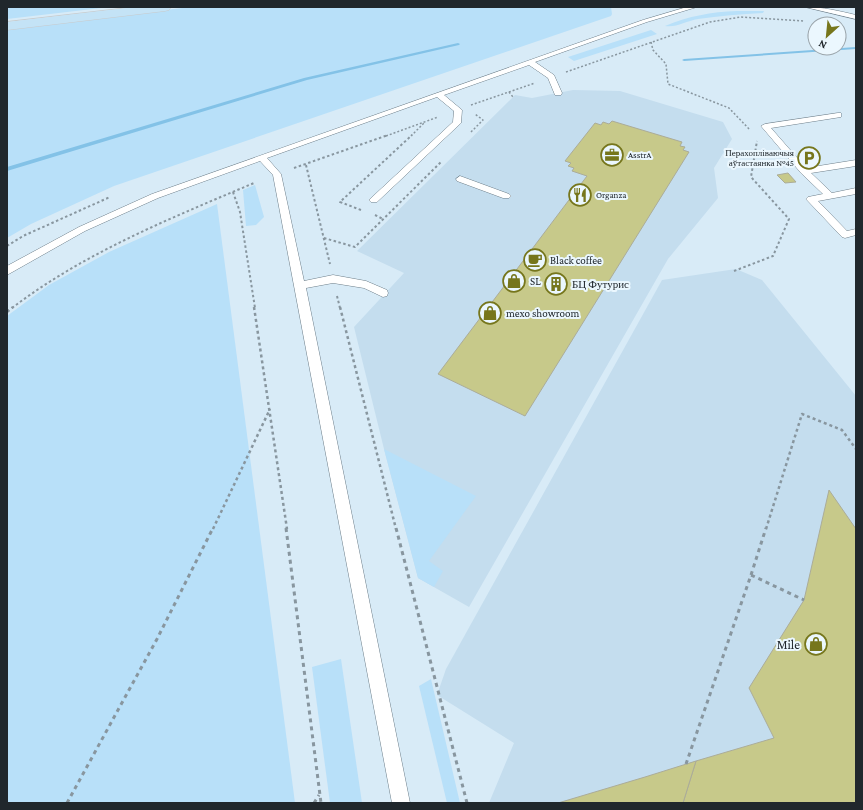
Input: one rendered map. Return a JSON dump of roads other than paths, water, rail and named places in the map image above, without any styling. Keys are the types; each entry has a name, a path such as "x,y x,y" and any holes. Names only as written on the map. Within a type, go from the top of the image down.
{"highway":[{"path":"7,22 136,7"},
{"path":"7,26 165,7"}],"lane":[{"path":"7,271 89,225 155,196 645,21 694,7"},
{"path":"808,7 856,17"},
{"path":"530,62 551,77 558,93"},
{"path":"374,200 456,123 458,110 438,94"},
{"path":"830,196 804,171 765,126 838,115"},
{"path":"261,157 277,174 401,803"},
{"path":"804,171 856,163"},
{"path":"460,180 506,196"},
{"path":"856,191 811,199 845,234 856,232"},
{"path":"300,285 333,279 366,285 383,293"}],"waterway":[{"path":"7,169 306,79 458,44"},
{"path":"684,60 856,48"}],"place":[{"name":"AsstrA","path":"612,155"},
{"name":"Перахопліваючыя аўтастаянка №45","path":"809,158"},
{"name":"Organza","path":"580,195"},
{"name":"Black coffee","path":"535,260"},
{"name":"SL","path":"514,281"},
{"name":"БЦ Футурис","path":"556,284"},
{"name":"mexo showroom","path":"490,313"},
{"name":"Mile","path":"816,644"}]}
